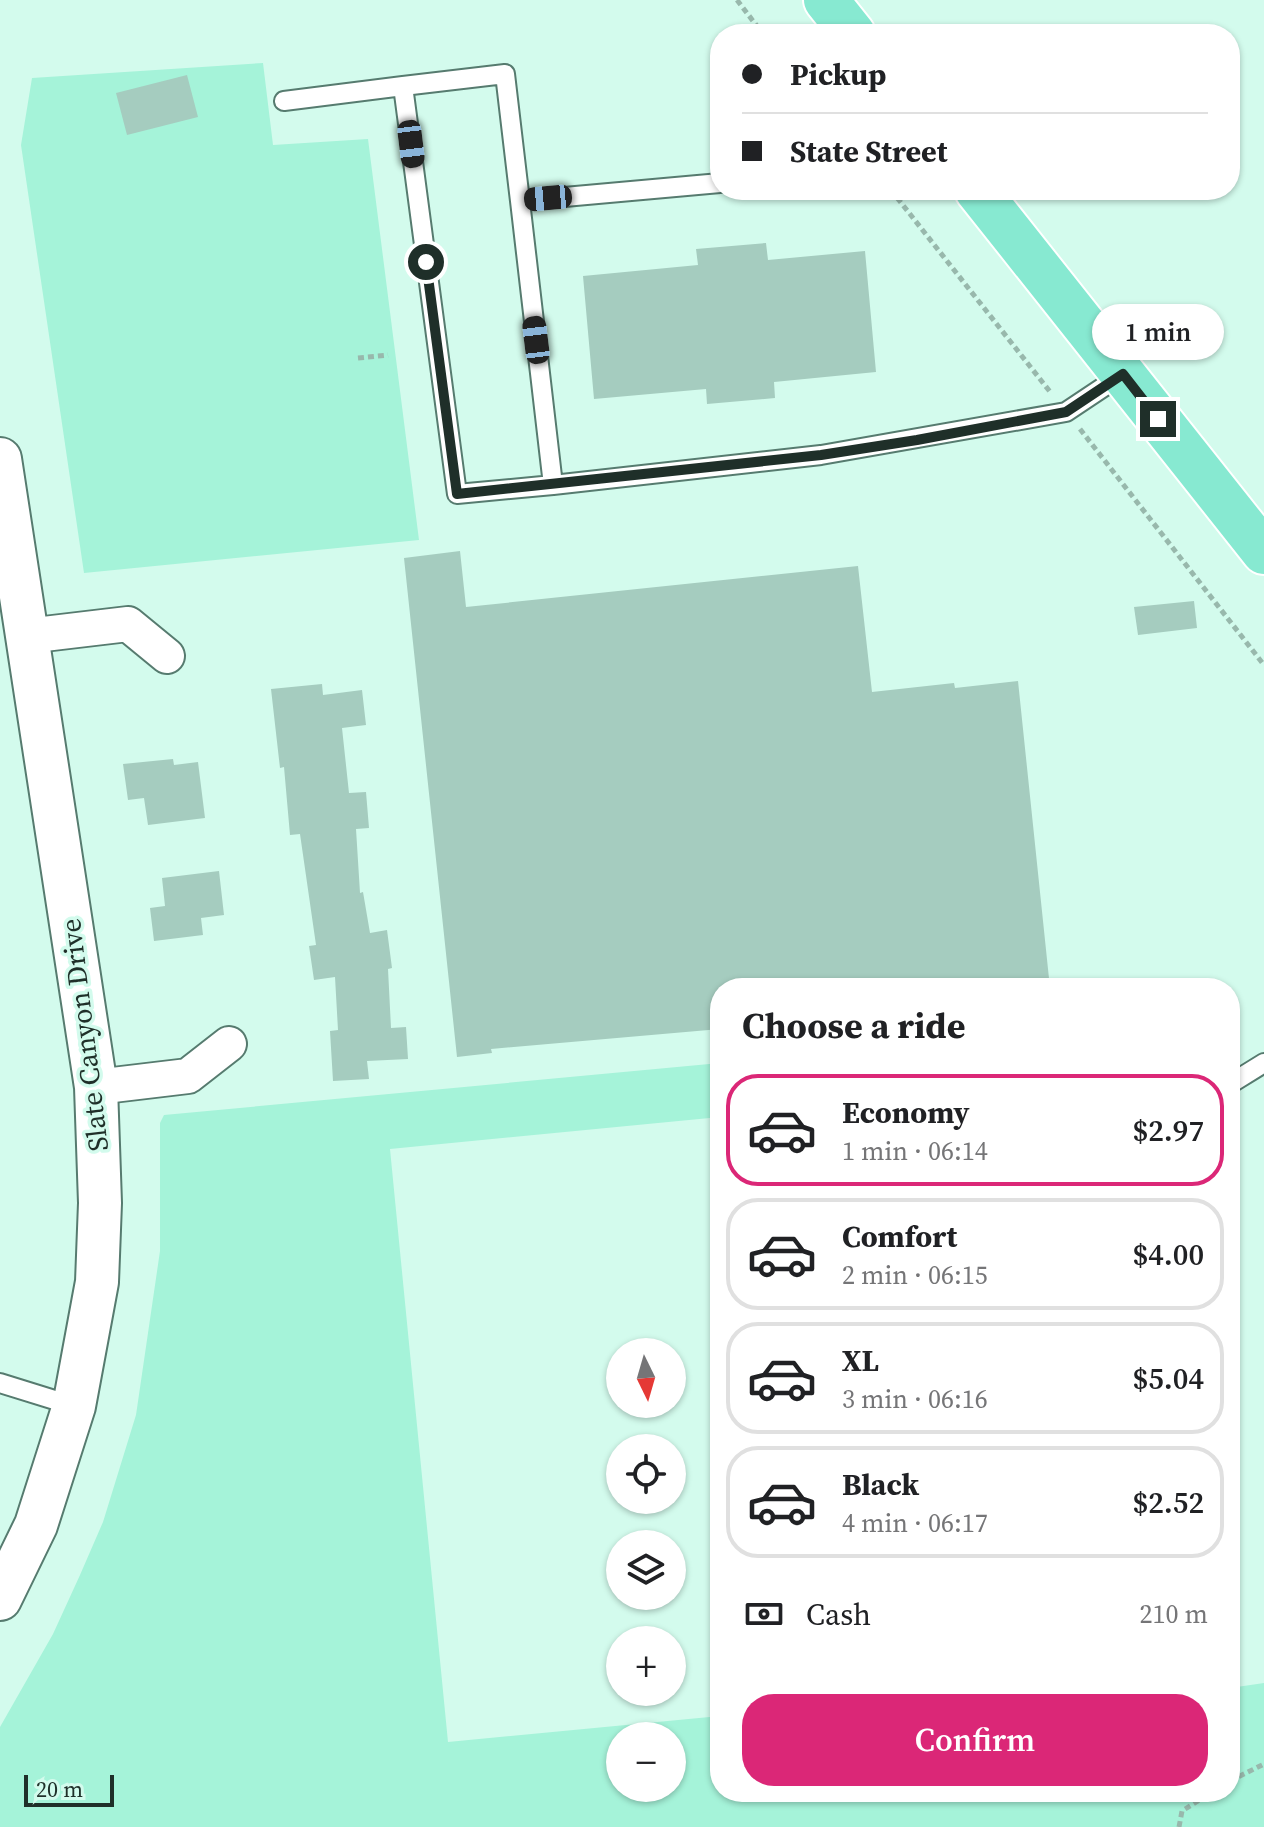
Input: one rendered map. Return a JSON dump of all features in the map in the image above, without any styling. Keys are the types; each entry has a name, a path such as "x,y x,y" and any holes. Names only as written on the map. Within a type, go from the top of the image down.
{"main road":[{"path":"826,0 845,24"},
{"path":"985,200 1264,552"}],"street":[{"name":"Slate Canyon Drive","path":"0,459 96,1087 100,1203 97,1282 74,1406 36,1525 0,1599"},
{"path":"27,636 128,624 167,656"},
{"path":"96,1087 188,1076 229,1044"}],"lane":[{"path":"284,101 505,74 553,485"},
{"path":"403,86 457,494 821,455 1066,412 1123,374"},
{"path":"520,201 710,184"},
{"path":"1240,1078 1264,1063"},
{"path":"0,1383 74,1406"}],"path":[{"path":"737,0 755,24"},
{"path":"358,358 388,355"},
{"path":"1240,1776 1264,1764"},
{"path":"1179,1827 1182,1811 1196,1802"}],"green space":[{"path":"263,63 273,145 368,139 419,540 84,573 21,145 32,78"},
{"path":"710,1064 710,1118 390,1149 448,1742 606,1727 606,1802 686,1802 686,1722 657,1722 710,1717 710,1802 1240,1802 1240,1687 1264,1683 1264,1827 0,1827 0,1727 53,1634 103,1522 136,1415 160,1251 160,1123 164,1115"}],"building":[{"path":"187,75 198,117 127,135 116,93"},
{"path":"766,243 768,260 865,251 876,372 774,382 775,398 707,404 706,389 594,399 583,276 698,265 696,249"},
{"path":"460,551 466,607 858,566 872,692 954,683 955,688 1018,681 1049,978 710,978 710,1030 491,1049 492,1053 457,1057 404,558"},
{"path":"1194,601 1197,628 1138,635 1134,607"},
{"path":"322,684 323,695 362,690 366,725 342,728 349,793 366,792 369,828 356,829 360,893 363,892 370,933 387,930 392,968 388,969 391,1028 406,1027 408,1059 367,1061 369,1079 333,1081 330,1031 338,1030 335,977 314,980 309,946 316,945 300,834 290,835 284,767 280,768 271,689"},
{"path":"173,759 174,765 198,762 205,818 148,825 144,798 128,800 123,764"},
{"path":"219,871 224,915 201,918 203,935 154,941 150,908 165,906 162,878"}],"route":[{"path":"426,262 457,494 821,455 917,440 1066,412 1123,374 1158,419"}]}
